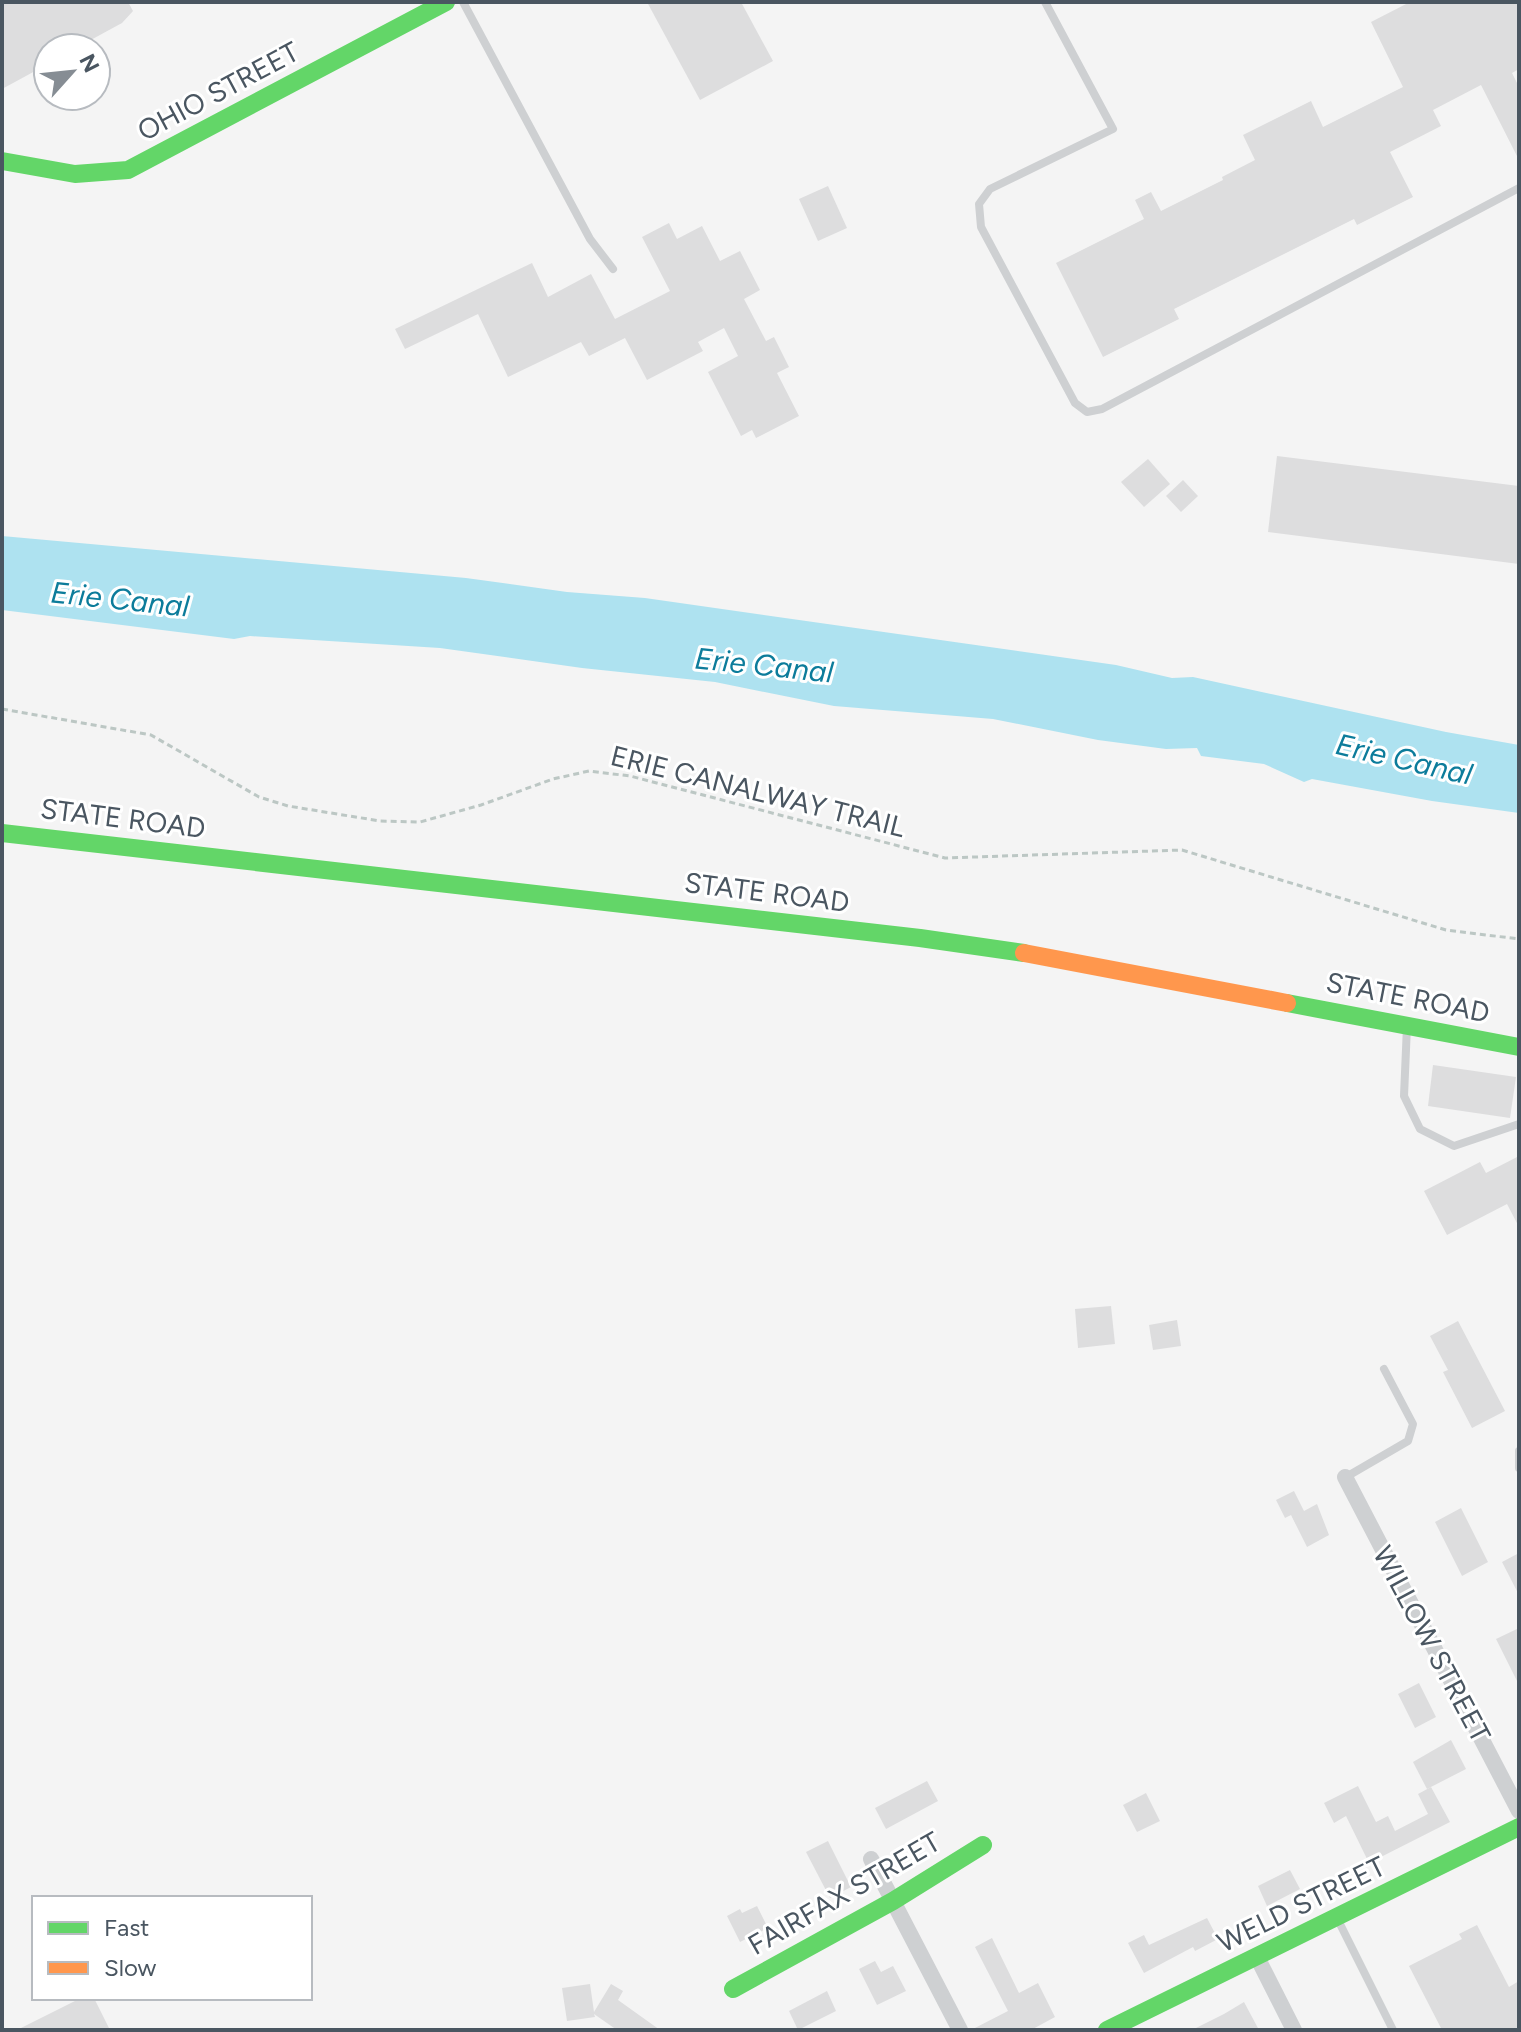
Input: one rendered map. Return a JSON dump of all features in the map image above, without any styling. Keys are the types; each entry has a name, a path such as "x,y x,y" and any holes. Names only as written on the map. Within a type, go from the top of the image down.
{"street":[{"name":"OHIO STREET","path":"2,161 75,174 128,170 446,2"},
{"name":"STATE ROAD","path":"2,833 920,938 1018,952 1519,1047"},
{"name":"WILLOW STREET","path":"1345,1477 1519,1811"},
{"name":"WELD STREET","path":"1107,2030 1519,1827"},
{"name":"FAIRFAX STREET","path":"733,1989 893,1901 983,1845"},
{"path":"871,1859 960,2030"},
{"path":"1257,1957 1294,2030"}],"lane":[{"path":"463,2 590,239 613,269"},
{"path":"1045,2 1113,129 990,189 979,204 981,227 1075,403 1087,412 1102,409 1519,188"},
{"path":"1407,1026 1404,1096 1420,1129 1454,1146 1519,1124"},
{"path":"1345,1477 1408,1441 1413,1424 1384,1369"},
{"path":"1519,1451 1519,1468"},
{"path":"1337,1917 1393,2030"}],"path":[{"name":"ERIE CANALWAY TRAIL","path":"2,709 151,735 259,797 288,806 380,821 420,822 481,805 553,779 589,771 630,776 945,858 1182,850 1446,930 1519,939"}],"water":[{"name":"Erie Canal","path":"2,536 466,578 567,592 645,598 1116,665 1172,678 1193,677 1519,745 1519,813 1312,779 1304,782 1264,764 1201,756 1197,748 1166,749 1098,740 993,719 834,706 715,682 582,668 440,648 250,636 234,639 2,610"}],"building":[{"path":"2,2 128,2 133,11 122,23 105,32 32,32 32,73 2,89"},
{"path":"647,2 741,2 773,61 700,100"},
{"path":"1410,2 1519,2 1519,69 1512,73 1519,87 1519,160 1481,85 1433,110 1441,126 1390,152 1413,197 1357,225 1354,219 1174,309 1179,319 1103,357 1056,263 1144,219 1135,200 1151,192 1161,211 1255,160 1243,135 1311,101 1323,127 1403,87 1371,22"},
{"path":"828,186 847,228 818,241 799,199"},
{"path":"669,223 677,239 702,226 720,261 740,251 760,290 744,299 766,341 774,337 789,367 777,373 799,416 756,438 752,430 741,436 708,372 738,356 724,328 698,342 703,351 647,380 625,338 589,356 581,342 508,377 478,314 405,349 395,329 532,263 548,297 591,274 615,319 670,291 642,237"},
{"path":"1277,456 1519,486 1519,564 1268,532"},
{"path":"1148,459 1170,484 1144,507 1121,482"},
{"path":"1183,480 1198,496 1181,512 1166,496"},
{"path":"1433,1065 1516,1077 1510,1118 1428,1106"},
{"path":"1519,1156 1519,1227 1507,1204 1447,1235 1424,1191 1480,1162 1486,1173"},
{"path":"1111,1306 1115,1344 1078,1348 1075,1309"},
{"path":"1177,1320 1181,1346 1153,1350 1149,1325"},
{"path":"1458,1321 1505,1411 1472,1428 1443,1372 1448,1370 1430,1336"},
{"path":"1294,1491 1304,1511 1317,1504 1329,1535 1307,1547 1291,1515 1285,1518 1276,1500"},
{"path":"1461,1508 1488,1562 1462,1576 1435,1522"},
{"path":"1519,1553 1519,1595 1502,1562"},
{"path":"1519,1628 1519,1685 1496,1639"},
{"path":"1419,1683 1436,1717 1415,1728 1398,1694"},
{"path":"1451,1740 1466,1769 1427,1789 1413,1762"},
{"path":"927,1781 938,1801 886,1829 875,1808"},
{"path":"1358,1786 1376,1822 1388,1816 1395,1831 1428,1814 1418,1794 1431,1787 1450,1822 1369,1863 1346,1816 1334,1823 1324,1803"},
{"path":"1146,1793 1160,1821 1137,1832 1123,1805"},
{"path":"828,1841 851,1887 830,1898 806,1852"},
{"path":"1290,1870 1300,1889 1267,1906 1258,1886"},
{"path":"757,1906 768,1928 740,1942 727,1916 740,1909 742,1913"},
{"path":"1207,1918 1218,1939 1195,1951 1193,1947 1144,1973 1128,1943 1144,1935 1149,1945"},
{"path":"1477,1925 1509,1987 1519,1981 1519,2030 1442,2030 1409,1966 1462,1939 1459,1934"},
{"path":"992,1938 1019,1993 1038,1983 1055,2017 1031,2030 971,2030 1008,2011 975,1947"},
{"path":"875,1961 881,1972 893,1966 906,1991 877,2005 859,1969"},
{"path":"590,1984 594,2012 611,1984 623,1991 618,2000 660,2030 617,2030 594,2014 595,2017 567,2021 562,1988"},
{"path":"827,1991 836,2011 798,2030 789,2011"},
{"path":"77,2000 95,2000 110,2030 17,2030"},
{"path":"1244,2002 1259,2030 1192,2030 1224,2014"}],"traffic: fast":[{"path":"2,161 75,174 128,170 446,2"},
{"path":"2,833 920,938 1024,953"},
{"path":"1287,1003 1519,1047"},
{"path":"1107,2030 1519,1827"},
{"path":"733,1989 893,1901 983,1845"}],"traffic: slow":[{"path":"1024,953 1287,1003"}]}
